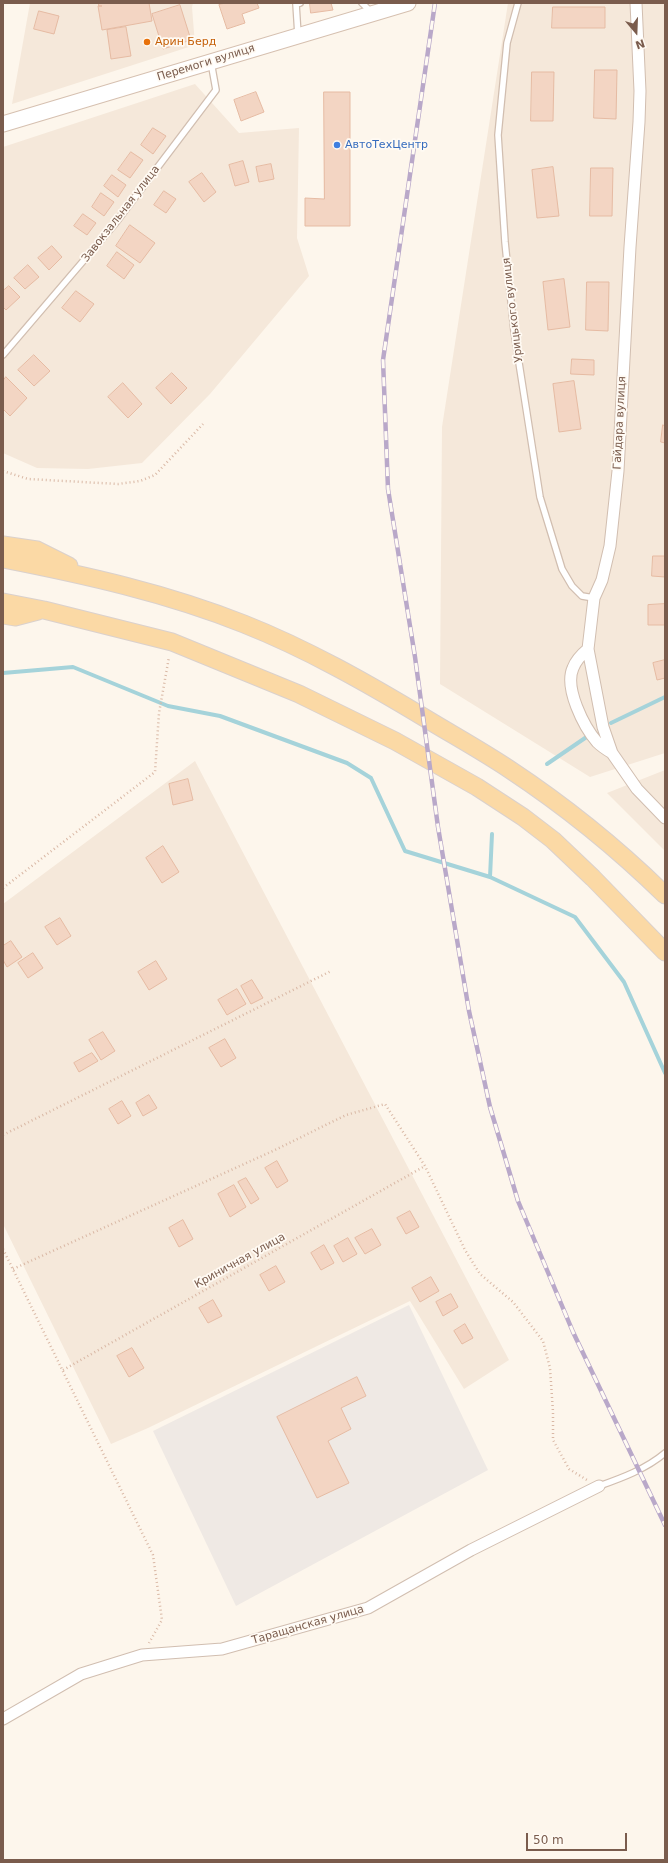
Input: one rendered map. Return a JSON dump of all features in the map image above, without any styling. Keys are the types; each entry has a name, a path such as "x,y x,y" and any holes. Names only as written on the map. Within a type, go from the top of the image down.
{"main road":[{"name":"Перемоги вулиця","path":"3,124 408,3"},
{"path":"4,548 37,550 91,576 163,596 244,624 323,661 379,690 510,769 571,813 635,865 665,895"},
{"path":"3,602 44,610 172,642 300,694 395,741 478,787 523,817 552,840 593,878 665,952"},
{"path":"7,618 44,610"}],"street":[{"name":"Гайдара вулиця","path":"636,3 640,91 639,122 630,247 618,471 610,546 602,580 594,598 588,649 603,726 612,753 637,789 665,818"},
{"path":"588,649 572,668 570,679 573,695 577,709 597,742 612,753"},
{"name":"Таращанская улица","path":"3,1719 81,1674 142,1656 222,1649 368,1608 471,1550 599,1486"}],"lane":[{"path":"297,3 298,36"},
{"path":"362,3 372,14"},
{"name":"Урицького вулиця","path":"518,3 507,43 498,135 505,242 514,331 540,497 562,569 572,586 582,596 594,598"},
{"name":"Завокзальная улица","path":"3,355 114,225 216,90 211,62"},
{"path":"599,1486 627,1476 658,1459 665,1453"}],"path":[{"path":"3,471 28,479 118,484 140,481 155,475 203,424"},
{"path":"3,888 156,772 159,713 172,642"},
{"path":"3,1135 331,971"},
{"path":"13,1269 275,1150 346,1115 385,1104 424,1166 465,1250 480,1274 513,1302 543,1341 550,1368 553,1440 569,1469 599,1486"},
{"name":"Криничная улица","path":"63,1370 424,1166"},
{"path":"3,1249 153,1555 162,1620 142,1656"}],"shaded area":[{"path":"30,3 193,3 195,45 12,104"},
{"path":"508,3 665,3 665,753 590,777 440,684 442,427"},
{"path":"195,84 239,133 299,128 297,238 309,276 210,394 142,463 88,469 37,468 3,453 3,147"},
{"path":"195,761 509,1360 464,1389 410,1301 148,1428 111,1444 3,1224 3,904"},
{"path":"665,770 665,851 607,793"},
{"path":"409,1305 488,1470 236,1606 153,1431"}],"building":[{"path":"99,3 149,3 152,21 102,30 98,6"},
{"path":"225,3 257,3 259,8 242,14 245,23 227,29 219,5"},
{"path":"310,3 331,3 333,10 311,13"},
{"path":"180,5 191,40 163,49 152,14"},
{"path":"553,7 605,7 605,28 552,28"},
{"path":"39,11 59,16 54,34 34,29"},
{"path":"126,27 131,56 111,59 107,30"},
{"path":"595,70 617,70 616,119 594,118"},
{"path":"532,72 554,72 553,121 531,121"},
{"path":"256,92 264,112 241,121 234,100"},
{"name":"АвтоТехЦентр","path":"324,92 350,92 350,226 305,226 305,198 324,199"},
{"path":"153,128 166,136 153,154 141,145"},
{"path":"131,152 143,160 130,178 118,170"},
{"path":"243,161 249,182 235,186 229,165"},
{"path":"271,164 274,179 259,182 256,167"},
{"path":"553,167 559,216 537,218 532,170"},
{"path":"591,168 613,168 612,216 590,216"},
{"path":"202,173 216,192 204,202 189,182"},
{"path":"112,175 126,185 118,197 104,186"},
{"path":"164,191 176,199 166,213 154,205"},
{"path":"101,193 114,202 104,216 92,207"},
{"path":"83,214 96,223 87,235 74,226"},
{"path":"130,225 155,243 140,263 116,246"},
{"path":"52,246 62,257 49,270 38,258"},
{"path":"117,252 134,265 124,279 107,266"},
{"path":"28,265 39,277 25,289 14,278"},
{"path":"564,279 570,327 548,330 543,282"},
{"path":"587,282 609,282 608,331 586,330"},
{"path":"9,286 20,297 6,310 3,307 3,291"},
{"path":"76,291 94,304 80,322 62,308"},
{"path":"34,355 50,371 34,386 18,370"},
{"path":"572,359 594,360 594,375 571,374"},
{"path":"172,373 187,388 171,404 156,388"},
{"path":"6,377 27,398 10,416 3,409 3,381"},
{"path":"574,381 581,429 559,432 553,384"},
{"path":"123,383 142,404 128,418 108,397"},
{"path":"663,425 665,426 665,443 661,442"},
{"path":"653,556 665,556 665,577 652,576"},
{"path":"665,604 665,625 648,625 648,605"},
{"path":"665,660 665,678 657,680 653,663"},
{"path":"188,779 193,800 173,805 169,784"},
{"path":"163,846 179,872 162,883 146,858"},
{"path":"60,918 71,936 57,945 45,927"},
{"path":"11,941 22,957 7,967 3,960 3,946"},
{"path":"33,953 43,968 28,978 18,963"},
{"path":"156,961 167,979 149,990 138,972"},
{"path":"252,980 263,998 251,1004 241,986"},
{"path":"237,989 246,1004 227,1015 218,1000"},
{"path":"103,1032 115,1051 101,1060 89,1040"},
{"path":"225,1039 236,1058 221,1067 209,1048"},
{"path":"92,1053 98,1061 79,1072 74,1063"},
{"path":"149,1095 157,1108 143,1116 136,1103"},
{"path":"122,1101 131,1116 118,1124 109,1109"},
{"path":"277,1161 288,1181 277,1188 265,1168"},
{"path":"246,1178 259,1199 251,1204 238,1182"},
{"path":"234,1185 246,1207 230,1217 218,1194"},
{"path":"410,1211 419,1227 406,1234 397,1218"},
{"path":"183,1220 193,1239 179,1247 169,1228"},
{"path":"372,1229 381,1245 365,1254 355,1238"},
{"path":"348,1238 357,1254 343,1262 334,1246"},
{"path":"324,1245 334,1263 321,1270 311,1253"},
{"path":"276,1266 285,1282 269,1291 260,1275"},
{"path":"431,1277 439,1291 420,1302 412,1288"},
{"path":"451,1294 458,1307 443,1316 436,1302"},
{"path":"213,1300 222,1316 208,1323 199,1308"},
{"path":"465,1324 473,1338 462,1344 454,1331"},
{"path":"132,1348 144,1368 129,1377 117,1356"},
{"path":"357,1377 366,1396 341,1408 351,1429 328,1441 349,1483 317,1498 277,1417"}],"waterway":[{"path":"3,673 73,667 168,706 220,716 347,763 371,778 405,851 490,877 575,917 624,982 665,1073"},
{"path":"611,723 665,697"},
{"path":"547,764 588,736"},
{"path":"490,877 492,834"}],"railway":[{"path":"435,3 383,360 388,489 415,657 438,827 469,1011 490,1107 518,1201 573,1332 665,1525"}],"place":[{"name":"Арин Берд","path":"147,42"},
{"name":"АвтоТехЦентр","path":"337,145"}]}
